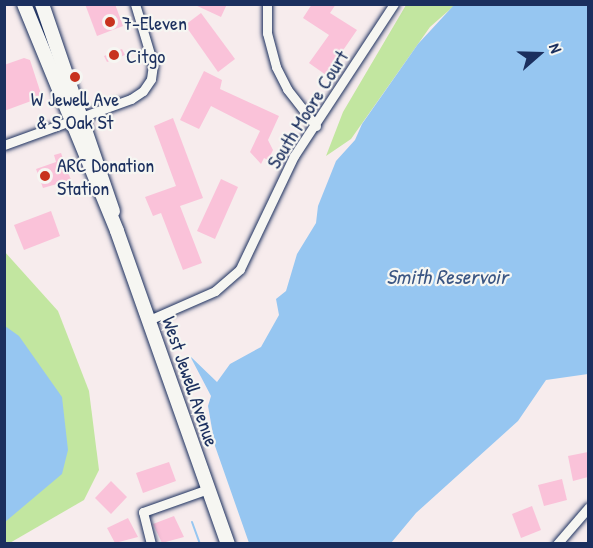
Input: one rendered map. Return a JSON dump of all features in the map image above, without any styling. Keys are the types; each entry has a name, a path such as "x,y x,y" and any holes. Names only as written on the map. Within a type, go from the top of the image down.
{"main road":[{"name":"West Jewell Avenue","path":"42,4 76,119"},
{"name":"West Jewell Avenue","path":"24,5 105,180 117,231 228,543"}],"street":[{"path":"4,145 137,96 151,79 152,57 135,4"},
{"path":"267,4 267,33 276,67 286,89 316,126"},
{"name":"South Moore Court","path":"149,320 209,295 240,269 291,162 394,4"},
{"path":"151,543 143,512 208,489"},
{"path":"557,543 588,508"}],"green space":[{"path":"406,5 455,5 430,27 351,139 326,156 343,112"},
{"path":"4,251 58,311 89,391 99,470 84,500 8,544 4,543"}],"water":[{"name":"Smith Reservoir","path":"455,4 588,5 588,374 546,380 518,421 416,513 391,543 249,543 215,446 208,406 211,396 190,356 217,382 230,364 261,347 279,315 276,299 286,291 297,254 316,223 318,206 336,161 355,140 362,124 418,44"},
{"path":"5,326 19,336 62,397 68,450 62,474 5,522"}],"building":[{"path":"85,4 115,4 123,26 97,36"},
{"path":"193,4 227,4 221,17"},
{"path":"312,4 336,4 330,13 357,30 326,75 309,63 329,35 303,18"},
{"path":"201,13 235,59 218,72 185,25"},
{"path":"122,49 125,55 107,62 104,56"},
{"path":"24,58 30,60 42,97 4,111 4,65"},
{"path":"204,71 222,80 220,89 279,116 268,140 273,150 268,160 264,158 261,164 250,152 260,131 211,106 199,129 180,120"},
{"path":"173,118 203,198 180,206 202,263 183,270 161,213 153,216 145,197 176,186 154,126"},
{"path":"61,153 71,180 43,188 36,169 56,162 54,155"},
{"path":"221,179 238,187 215,239 197,231"},
{"path":"51,211 60,236 24,250 14,225"},
{"path":"588,452 588,477 573,481 568,456"},
{"path":"169,462 176,481 143,493 136,473"},
{"path":"562,479 567,500 544,506 538,485"},
{"path":"111,481 127,497 111,514 95,498"},
{"path":"532,506 541,530 521,538 512,514"},
{"path":"174,516 184,537 162,543 153,524"},
{"path":"128,518 138,537 115,543 107,528"}],"waterway":[{"path":"192,522 200,544"}],"place":[{"name":"7-Eleven","path":"110,22"},
{"name":"Citgo","path":"114,55"},
{"name":"W Jewell Ave & S Oak St","path":"75,77"},
{"name":"ARC Donation Station","path":"45,176"}]}
